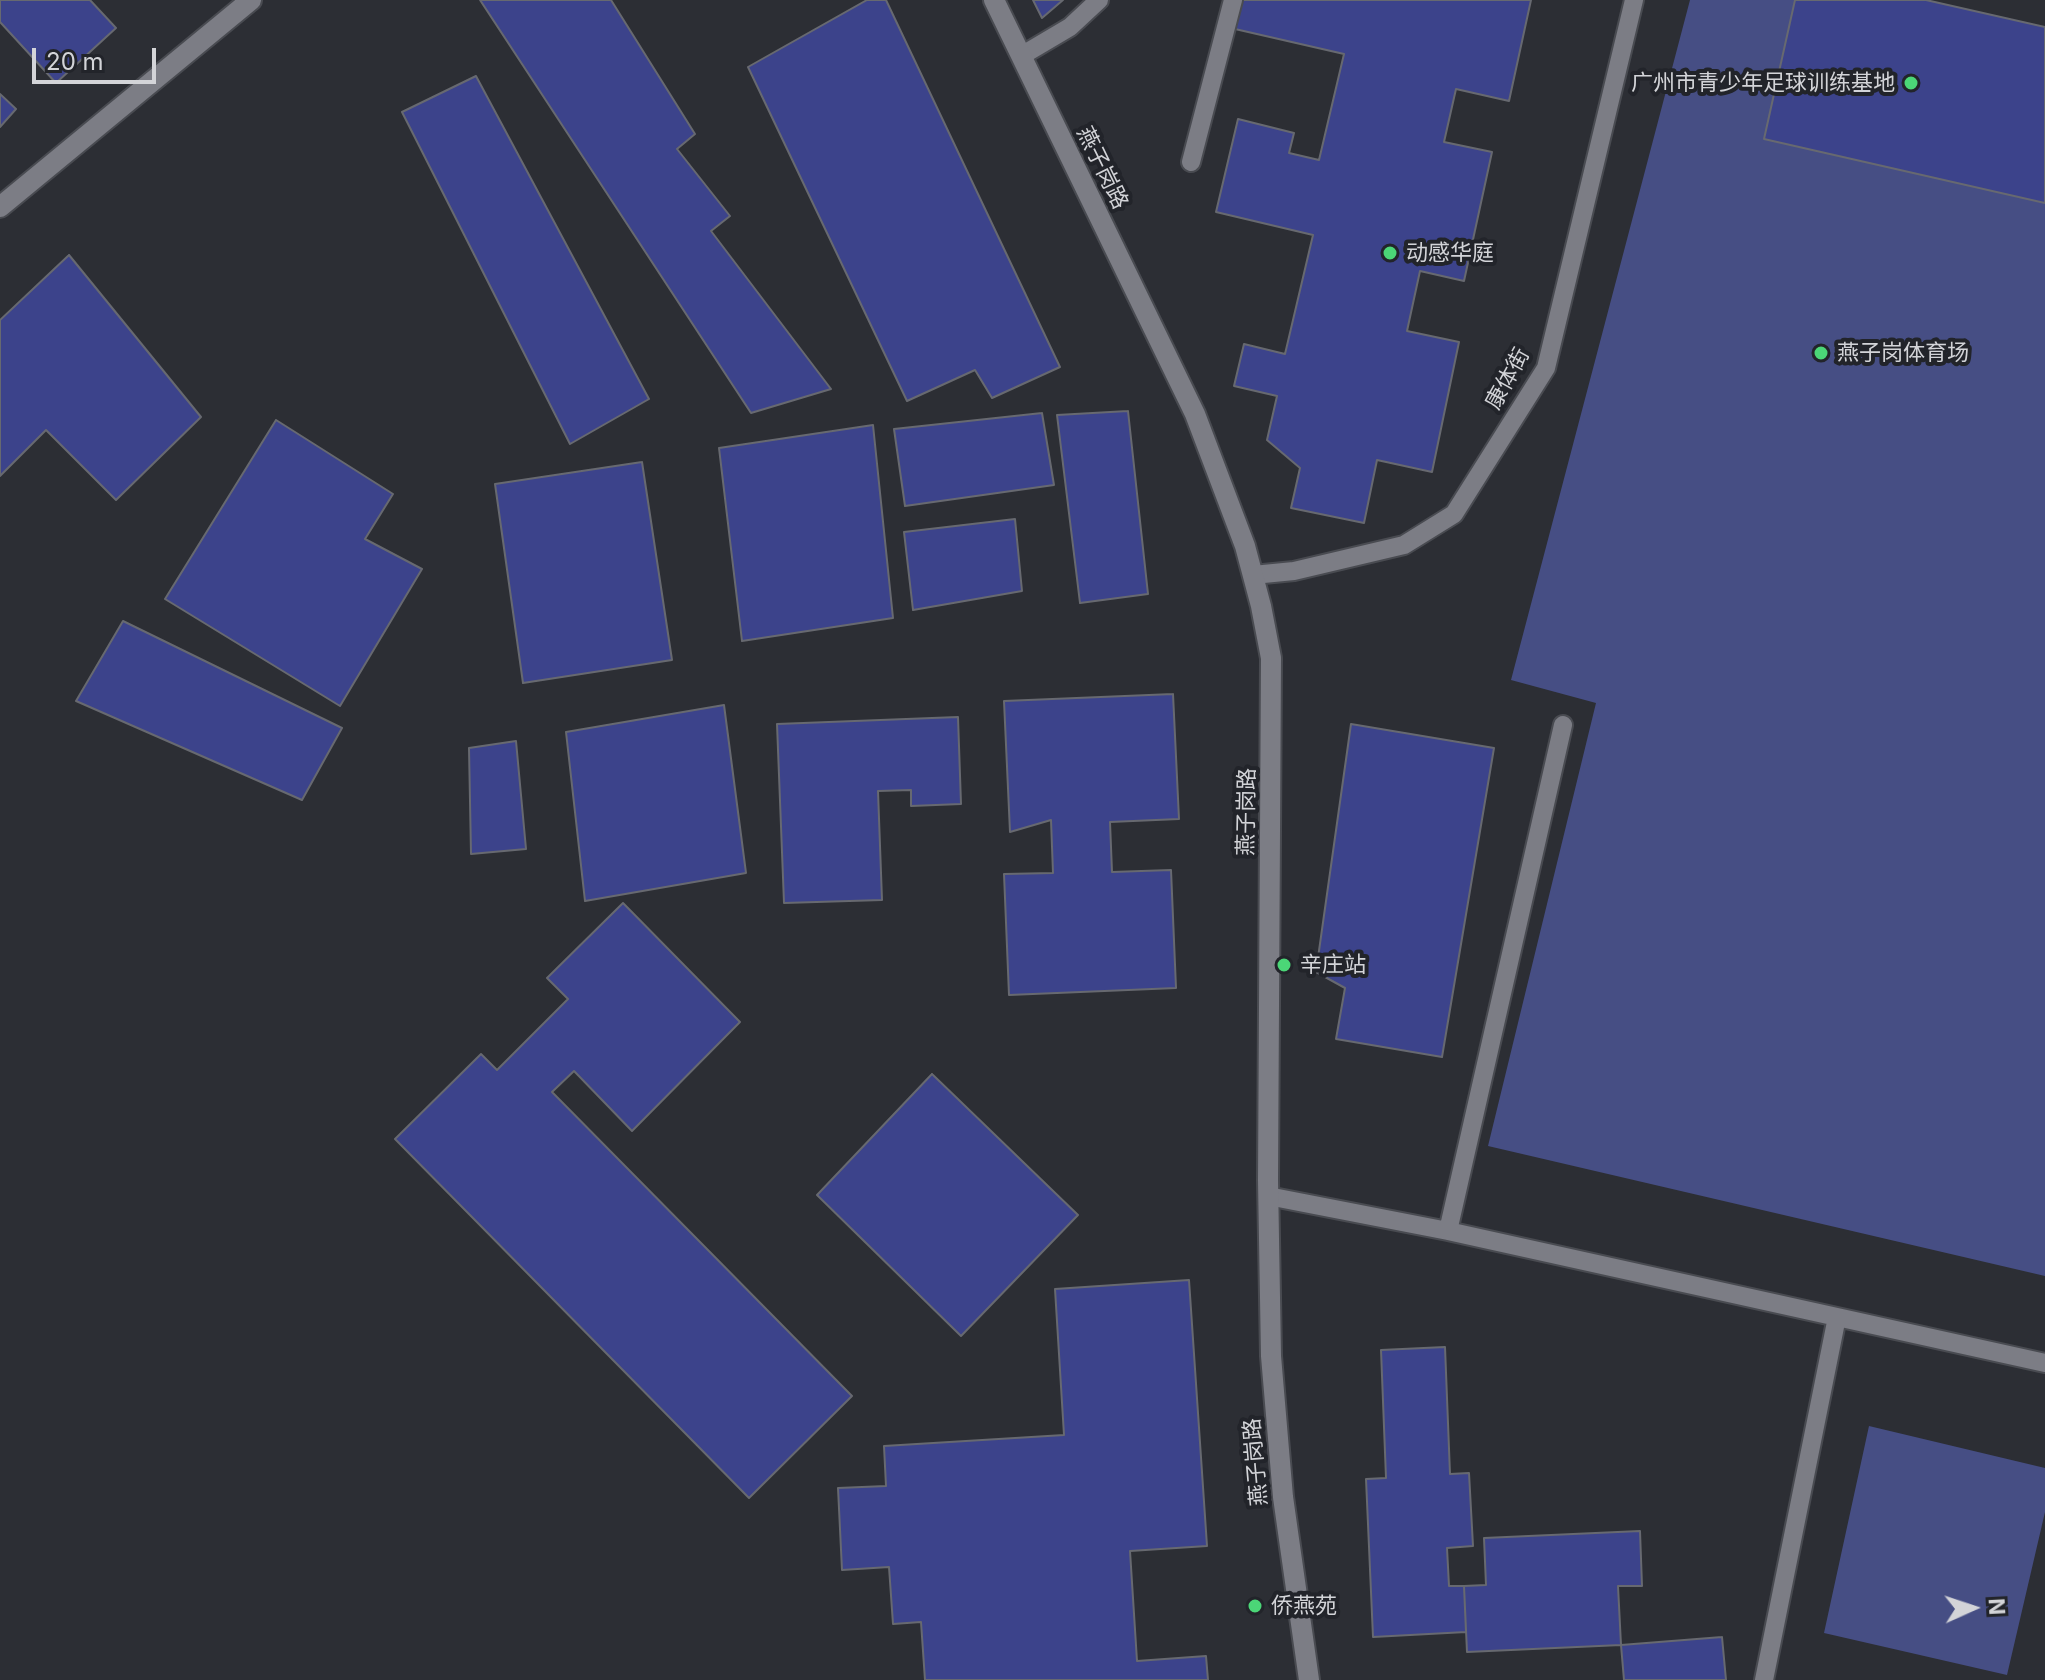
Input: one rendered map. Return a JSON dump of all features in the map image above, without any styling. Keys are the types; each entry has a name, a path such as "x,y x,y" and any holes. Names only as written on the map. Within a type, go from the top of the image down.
{"street":[{"path":"0,207 251,0"},
{"name":"燕子岗路","path":"994,0 1195,414 1227,492 1253,575 1271,658 1268,1196 1271,1356 1282,1484 1309,1680"}],"lane":[{"path":"1021,56 1070,27 1099,0"},
{"path":"1191,162 1233,0"},
{"name":"康体街","path":"1253,575 1294,571 1404,545 1454,514 1546,368 1634,0"},
{"path":"1448,1231 1563,725"},
{"path":"1268,1196 1448,1231 2045,1363"},
{"path":"1764,1680 1837,1317"}],"shaded area":[{"name":"燕子岗体育场","path":"1690,0 1926,0 2045,27 2045,1276 1488,1146 1596,703 1511,680"},
{"path":"1869,1426 2045,1468 2045,1512 2007,1675 1824,1633"}],"building":[{"path":"0,0 90,0 116,28 56,83 0,22"},
{"path":"480,0 611,0 695,134 677,149 730,216 711,231 831,389 751,413"},
{"path":"867,0 886,0 1060,367 992,398 975,370 907,401 748,67"},
{"path":"1033,0 1063,0 1042,18"},
{"name":"动感华庭","path":"1242,0 1531,0 1509,101 1456,89 1444,142 1492,152 1464,281 1420,271 1407,331 1459,342 1432,472 1377,460 1364,523 1291,508 1300,468 1267,440 1277,396 1234,386 1244,344 1285,354 1313,235 1216,212 1238,119 1294,133 1289,153 1319,160 1344,54 1235,29"},
{"name":"广州市青少年足球训练基地","path":"1795,0 1926,0 2045,27 2045,203 1764,139"},
{"path":"476,76 649,399 570,444 402,112"},
{"path":"0,94 16,109 0,127"},
{"path":"69,255 201,417 116,500 46,430 0,476 0,320"},
{"path":"1128,411 1148,594 1080,603 1057,415"},
{"path":"1042,413 1054,485 905,506 894,429"},
{"path":"276,420 393,494 365,539 422,569 340,706 165,599"},
{"path":"873,425 893,618 742,641 719,448"},
{"path":"642,462 672,660 523,683 495,484"},
{"path":"1015,519 1022,591 913,610 904,532"},
{"path":"123,621 342,728 302,800 76,701"},
{"path":"1173,694 1179,819 1110,822 1112,872 1171,870 1176,988 1009,995 1004,874 1053,873 1051,820 1010,832 1004,701"},
{"path":"724,705 746,873 585,901 566,732"},
{"path":"958,717 961,804 911,806 911,790 878,791 882,900 784,903 777,724"},
{"path":"1351,724 1494,748 1442,1057 1336,1039 1345,988 1316,972"},
{"path":"516,741 526,849 471,854 469,748"},
{"path":"623,903 740,1022 632,1131 574,1071 552,1092 852,1396 749,1498 395,1139 481,1054 497,1070 568,999 547,978"},
{"path":"932,1074 1078,1215 961,1336 817,1195"},
{"path":"1189,1280 1207,1546 1130,1551 1137,1661 1206,1656 1208,1680 925,1680 921,1622 893,1624 889,1567 842,1570 838,1488 886,1486 884,1446 1064,1435 1055,1289"},
{"path":"1445,1347 1450,1474 1469,1473 1473,1546 1447,1548 1449,1586 1464,1586 1466,1632 1373,1637 1366,1479 1386,1478 1381,1350"},
{"path":"1640,1531 1642,1586 1618,1586 1621,1645 1467,1652 1464,1586 1486,1585 1484,1538"},
{"path":"1722,1637 1726,1680 1624,1680 1621,1645"}],"place":[{"name":"广州市青少年足球训练基地","path":"1911,83"},
{"name":"动感华庭","path":"1390,253"},
{"name":"燕子岗体育场","path":"1821,353"},
{"name":"辛庄站","path":"1284,965"},
{"name":"侨燕苑","path":"1255,1606"}]}
